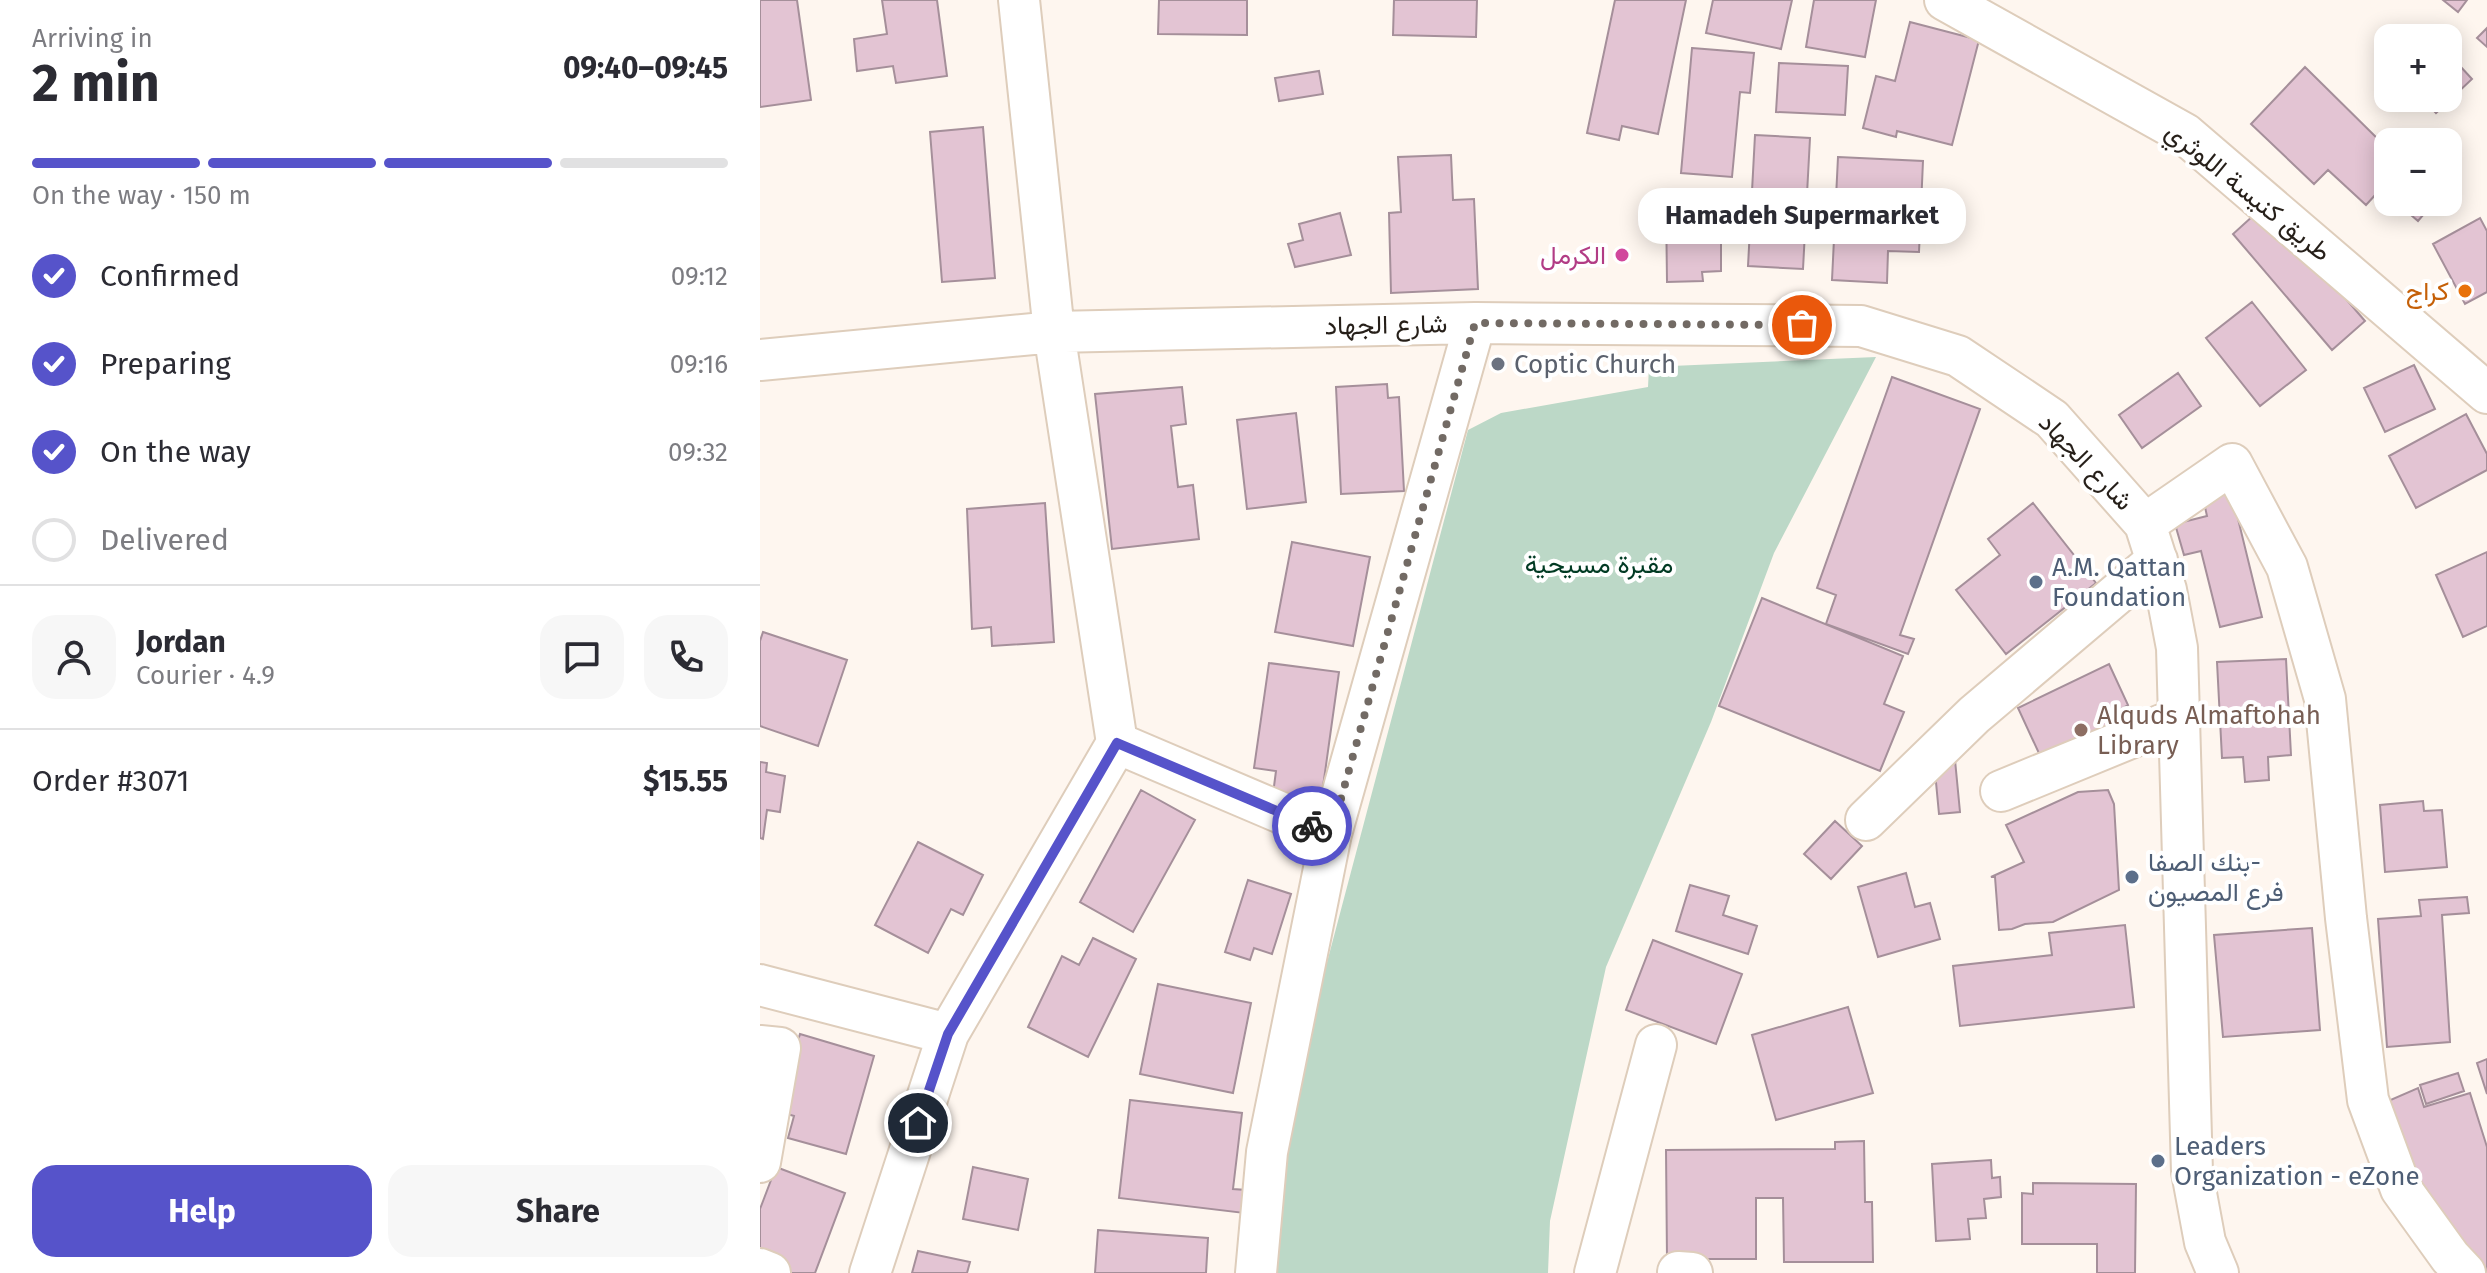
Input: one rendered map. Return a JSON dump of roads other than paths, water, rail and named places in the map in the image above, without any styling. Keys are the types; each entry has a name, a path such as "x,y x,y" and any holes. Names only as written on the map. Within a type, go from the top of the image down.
{"street":[{"path":"870,1273 948,1034 1117,743 1054,332 1019,0"},
{"name":"طريق كنيسة اللوثري","path":"1945,0 2185,134 2487,393"},
{"path":"1256,1273 1267,1152 1331,834 1475,323"},
{"name":"شارع الجهاد","path":"760,360 1054,332 1475,323 1861,326 1958,356 2052,419 2151,542 2166,590 2177,648 2192,1172 2205,1242 2218,1273"},
{"path":"1866,820 2232,464 2287,567 2325,699 2346,918 2368,1100 2401,1189 2465,1273"},
{"path":"2001,791 2179,718"},
{"path":"1117,743 1331,834"},
{"path":"760,985 948,1034"},
{"path":"1595,1273 1656,1045"},
{"path":"760,1046 780,1048 760,1162"},
{"path":"760,1269 770,1273"}],"place":[{"name":"الكرمل","path":"1622,255"},
{"name":"كراج","path":"2465,291"},
{"name":"Hamadeh Supermarket","path":"1802,325"},
{"name":"Coptic Church","path":"1498,364"},
{"name":"A.M. Qattan Foundation","path":"2036,582"},
{"name":"Alquds Almaftohah Library","path":"2081,730"},
{"name":"بنك الصفا- فرع المصيون","path":"2132,877"},
{"name":"Leaders Organization - eZone","path":"2158,1161"}],"park label":[{"name":"مقبرة مسيحية","path":"1599,564"}]}
